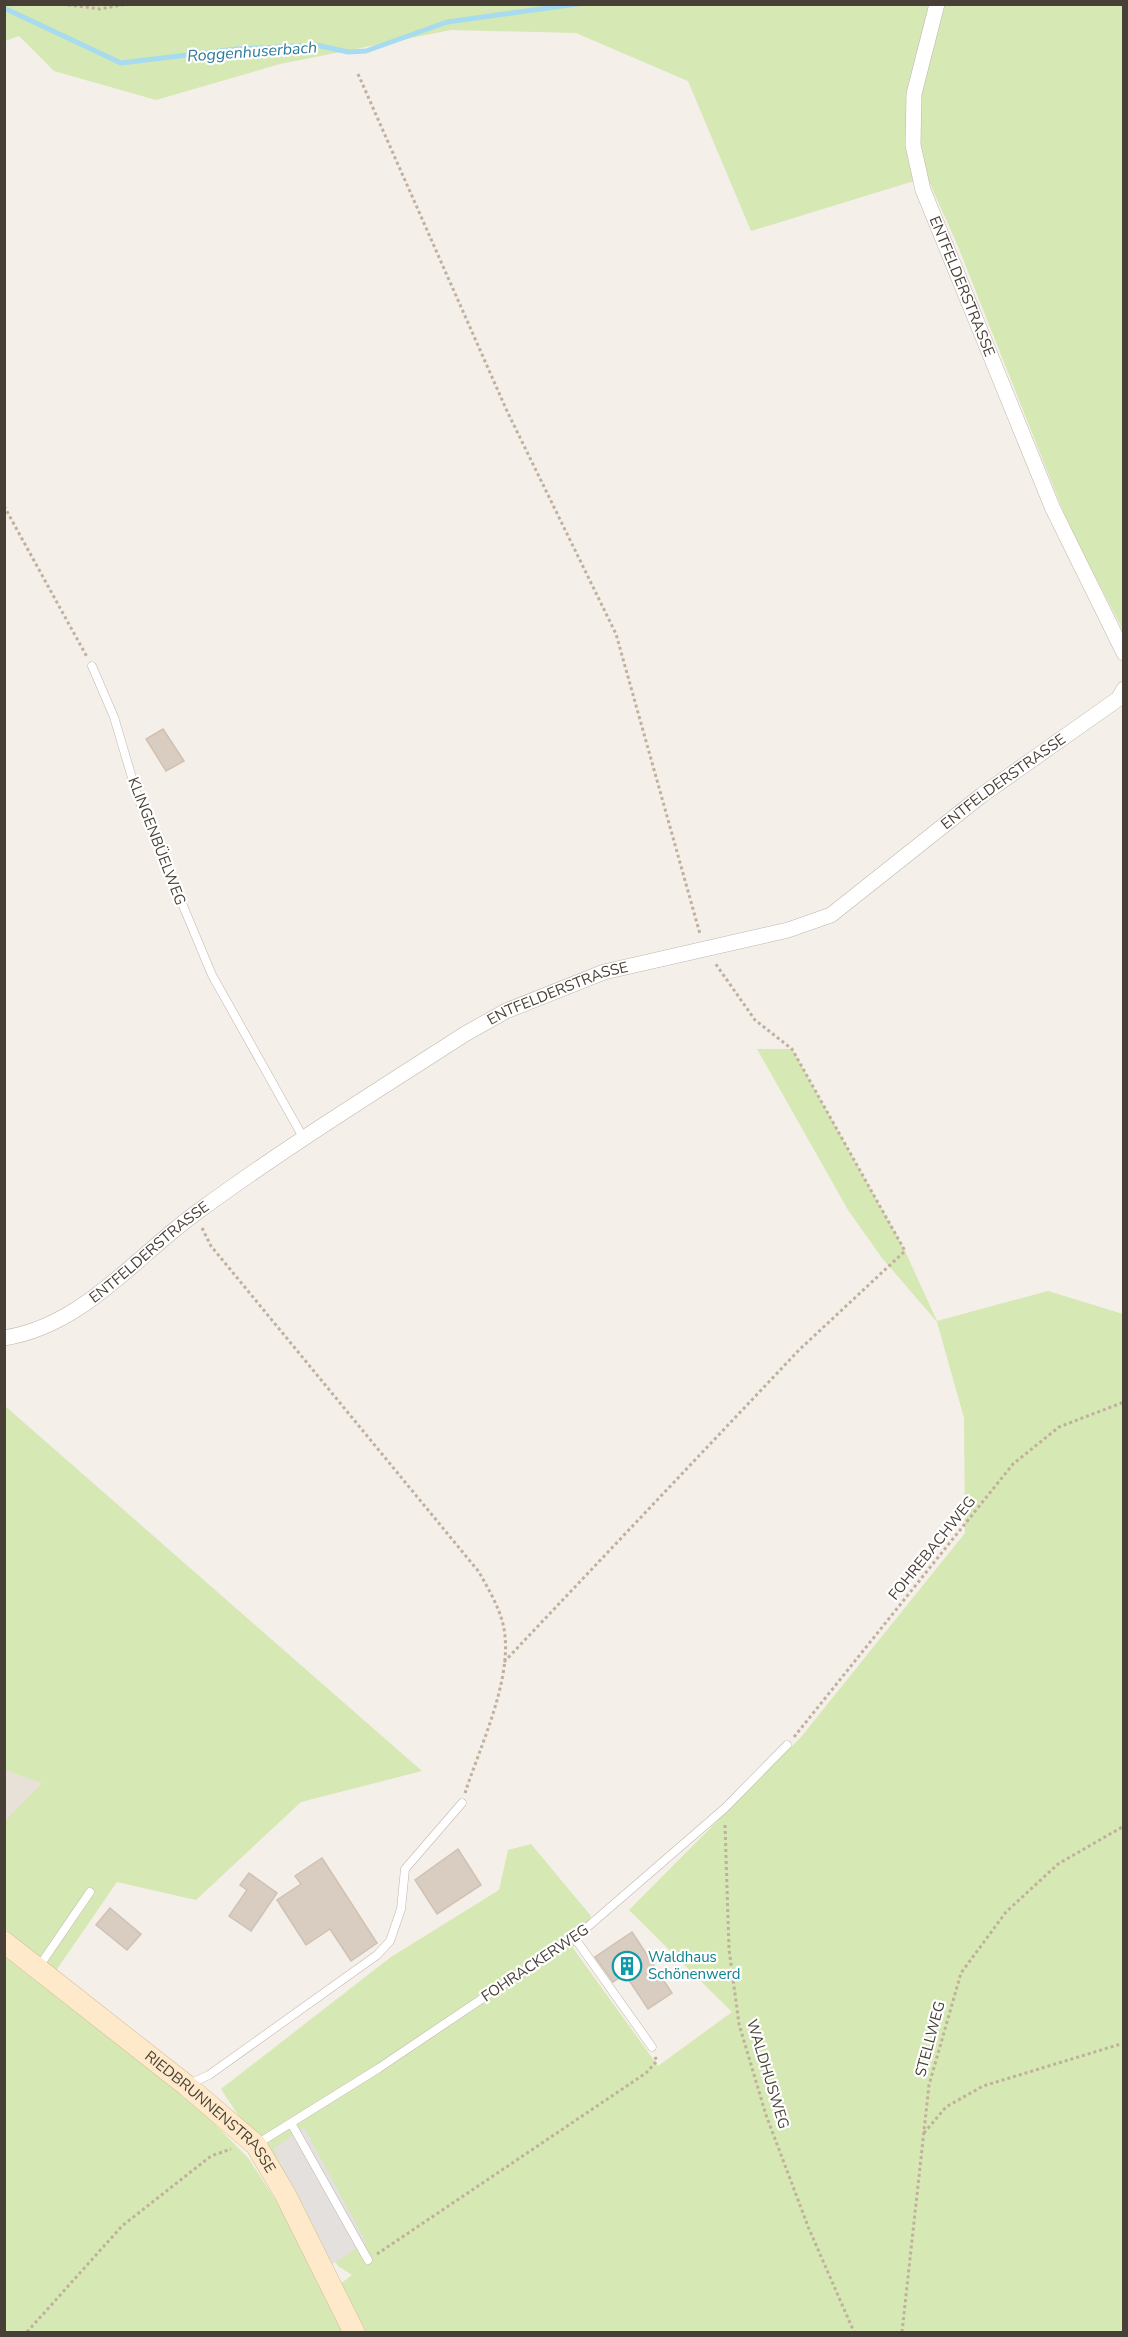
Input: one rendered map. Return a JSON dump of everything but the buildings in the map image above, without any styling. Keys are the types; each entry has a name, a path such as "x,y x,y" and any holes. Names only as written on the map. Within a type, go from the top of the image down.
{"street":[{"name":"ENTFELDERSTRASSE","path":"937,4 914,94 913,145 923,190 1053,509 1124,653"},
{"name":"ENTFELDERSTRASSE","path":"4,1338 24,1335 87,1304 194,1214 465,1034 506,1011 604,972 788,930 831,915 982,795 1118,699 1124,689"},
{"name":"RIEDBRUNNENSTRASSE","path":"4,1942 186,2085 254,2143 285,2194 354,2332"}],"lane":[{"name":"KLINGENBÜELWEG","path":"92,666 114,717 138,798 212,975 304,1139"},
{"name":"FOHRACKERWEG","path":"254,2143 380,2068 574,1937 602,1916 725,1808 787,1745"},
{"path":"186,2085 209,2075 378,1955 390,1941 401,1909 405,1869 462,1803"},
{"path":"37,1970 90,1892"},
{"path":"574,1937 652,2047"},
{"path":"291,2123 368,2260"}],"path":[{"path":"62,4 100,9 127,4"},
{"path":"358,74 507,411 616,634 704,948"},
{"path":"4,506 92,666"},
{"path":"504,1662 799,1350 905,1251 792,1049 756,1020 728,980"},
{"path":"211,1246 479,1572 496,1601 505,1636 501,1683 462,1803"},
{"name":"FOHREBACHWEG","path":"787,1745 1013,1464 1059,1427 1124,1402"},
{"name":"WALDHUSWEG","path":"725,1808 725,1874 729,1949 739,2024 766,2115 809,2229 854,2332"},
{"name":"STELLWEG","path":"902,2332 929,2085 961,1973 1006,1912 1058,1864 1124,1826"},
{"path":"923,2134 946,2107 983,2086 1124,2043"},
{"path":"368,2260 646,2073 657,2061 652,2047"},
{"path":"27,2332 122,2226 211,2156 254,2143"}],"shaded area":[{"path":"5,1770 43,1782 5,1822"},
{"path":"304,2127 366,2242 331,2265 273,2149"}],"green space":[{"path":"4,5 1123,5 1123,630 1069,526 957,244 927,177 751,231 688,81 576,33 451,30 280,64 156,100 54,71 19,36 5,41"},
{"path":"757,1049 792,1049 905,1251 937,1321 1048,1291 1123,1314 1123,2332 5,2332 4,1953 199,2108 249,2159 293,2227 325,2296 352,2275 338,2266 221,2089 391,1957 499,1890 508,1850 531,1844 591,1916 573,1948 658,2066 732,2012 629,1910 801,1737 965,1533 964,1418 937,1322 882,1258 848,1210"},
{"path":"5,1406 422,1771 301,1802 196,1900 117,1882 55,1972 5,1929 4,1822 42,1783 5,1770"}],"waterway":[{"name":"Roggenhuserbach","path":"4,8 121,63 237,49 316,45 348,52 366,51 447,22 577,4"}],"place":[{"name":"Waldhaus Schönenwerd","path":"627,1966"}]}
